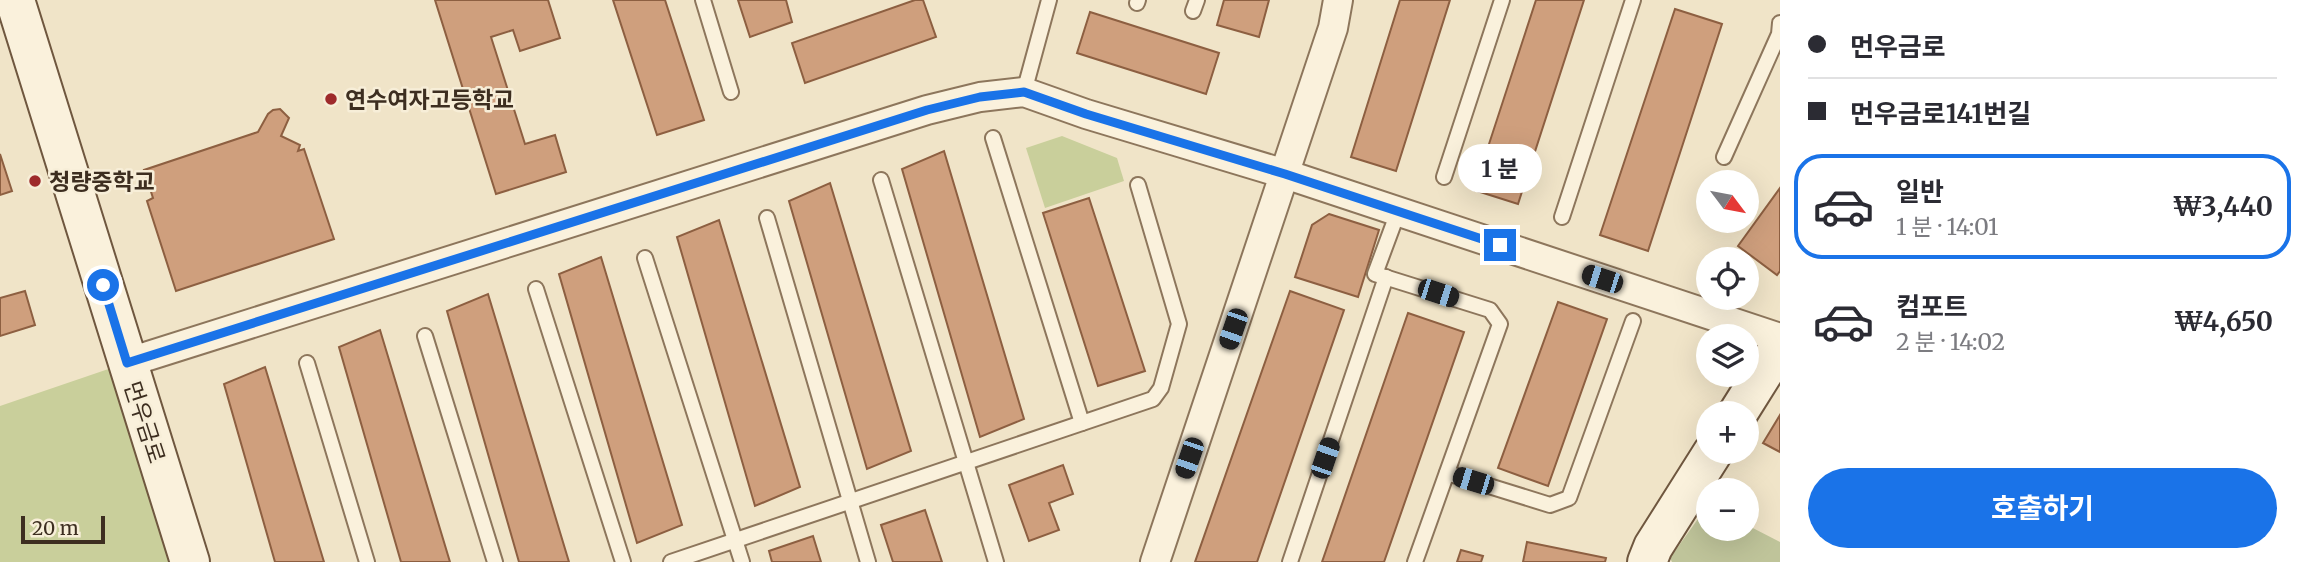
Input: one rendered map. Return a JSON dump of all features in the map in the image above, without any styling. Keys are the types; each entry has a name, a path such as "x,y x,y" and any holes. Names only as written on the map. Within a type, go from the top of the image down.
{"main road":[{"name":"먼우금로","path":"15,0 190,562"},
{"path":"1746,401 1780,346"},
{"path":"1647,562 1653,547 1705,464"}],"street":[{"path":"1155,562 1333,28 1338,0"},
{"path":"127,363 927,110 980,97 1024,92 1086,114 1285,174 1780,338"}],"lane":[{"path":"703,0 730,92"},
{"path":"1024,92 1049,0"},
{"path":"1444,177 1502,0"},
{"path":"1562,216 1633,0"},
{"path":"1724,157 1779,34 1780,23"},
{"path":"993,138 1082,423"},
{"path":"881,180 996,562"},
{"path":"671,562 1153,399 1161,388 1180,324 1138,185"},
{"path":"1398,212 1375,274 1490,310 1500,324 1415,562"},
{"path":"766,218 868,562"},
{"path":"645,258 742,562"},
{"path":"1290,562 1386,277"},
{"path":"536,289 622,562"},
{"path":"1447,473 1550,505 1569,498 1633,321"},
{"path":"425,336 495,562"},
{"path":"307,363 367,562"}],"green space":[{"path":"1062,136 1117,158 1124,181 1045,208 1026,148"},
{"path":"126,363 190,562 0,562 0,406"},
{"path":"1696,522 1696,541 1759,541 1759,531 1780,542 1780,562 1672,562 1670,558"}],"building":[{"path":"435,0 548,0 560,38 520,51 513,30 491,37 525,144 555,135 566,172 496,194"},
{"path":"613,0 665,0 704,120 657,135"},
{"path":"738,0 786,0 792,22 750,37"},
{"path":"915,0 923,0 936,37 805,83 792,43"},
{"path":"1224,0 1269,0 1259,37 1217,25"},
{"path":"1400,0 1450,0 1396,171 1351,157"},
{"path":"1536,0 1584,0 1518,204 1474,190"},
{"path":"1675,9 1722,24 1648,251 1600,235"},
{"path":"1090,12 1219,53 1206,94 1077,53"},
{"path":"280,109 289,118 281,136 300,145 298,151 304,149 334,239 176,291 147,201 153,198 144,170 258,132 268,114"},
{"path":"944,151 1024,419 980,437 902,169"},
{"path":"0,154 12,191 0,195"},
{"path":"830,183 911,451 867,469 789,201"},
{"path":"1780,188 1780,271 1777,275 1759,262 1759,247 1738,246 1747,233 1759,233 1759,217"},
{"path":"1089,198 1145,371 1098,386 1043,213"},
{"path":"1329,214 1379,230 1358,297 1295,277 1312,225"},
{"path":"719,220 800,487 755,506 677,237"},
{"path":"601,257 682,525 637,543 559,274"},
{"path":"25,291 35,325 0,336 0,298"},
{"path":"1290,291 1344,310 1257,562 1195,562"},
{"path":"488,294 569,562 519,562 447,311"},
{"path":"1558,302 1607,319 1548,486 1498,468"},
{"path":"1408,313 1464,332 1384,562 1322,562"},
{"path":"380,330 450,562 401,562 339,347"},
{"path":"265,367 324,562 275,562 224,384"},
{"path":"1780,415 1780,452 1763,443"},
{"path":"1063,465 1073,494 1049,503 1059,530 1029,541 1009,485"},
{"path":"925,510 942,562 893,562 881,525"},
{"path":"813,536 821,562 772,562 769,551"},
{"path":"1527,542 1606,558 1605,562 1523,562"},
{"path":"1461,550 1483,556 1481,562 1457,562"}],"place":[{"name":"연수여자고등학교","path":"331,99"},
{"name":"청량중학교","path":"35,181"}],"route":[{"path":"103,285 127,363 927,110 980,97 1024,92 1500,245"}]}
